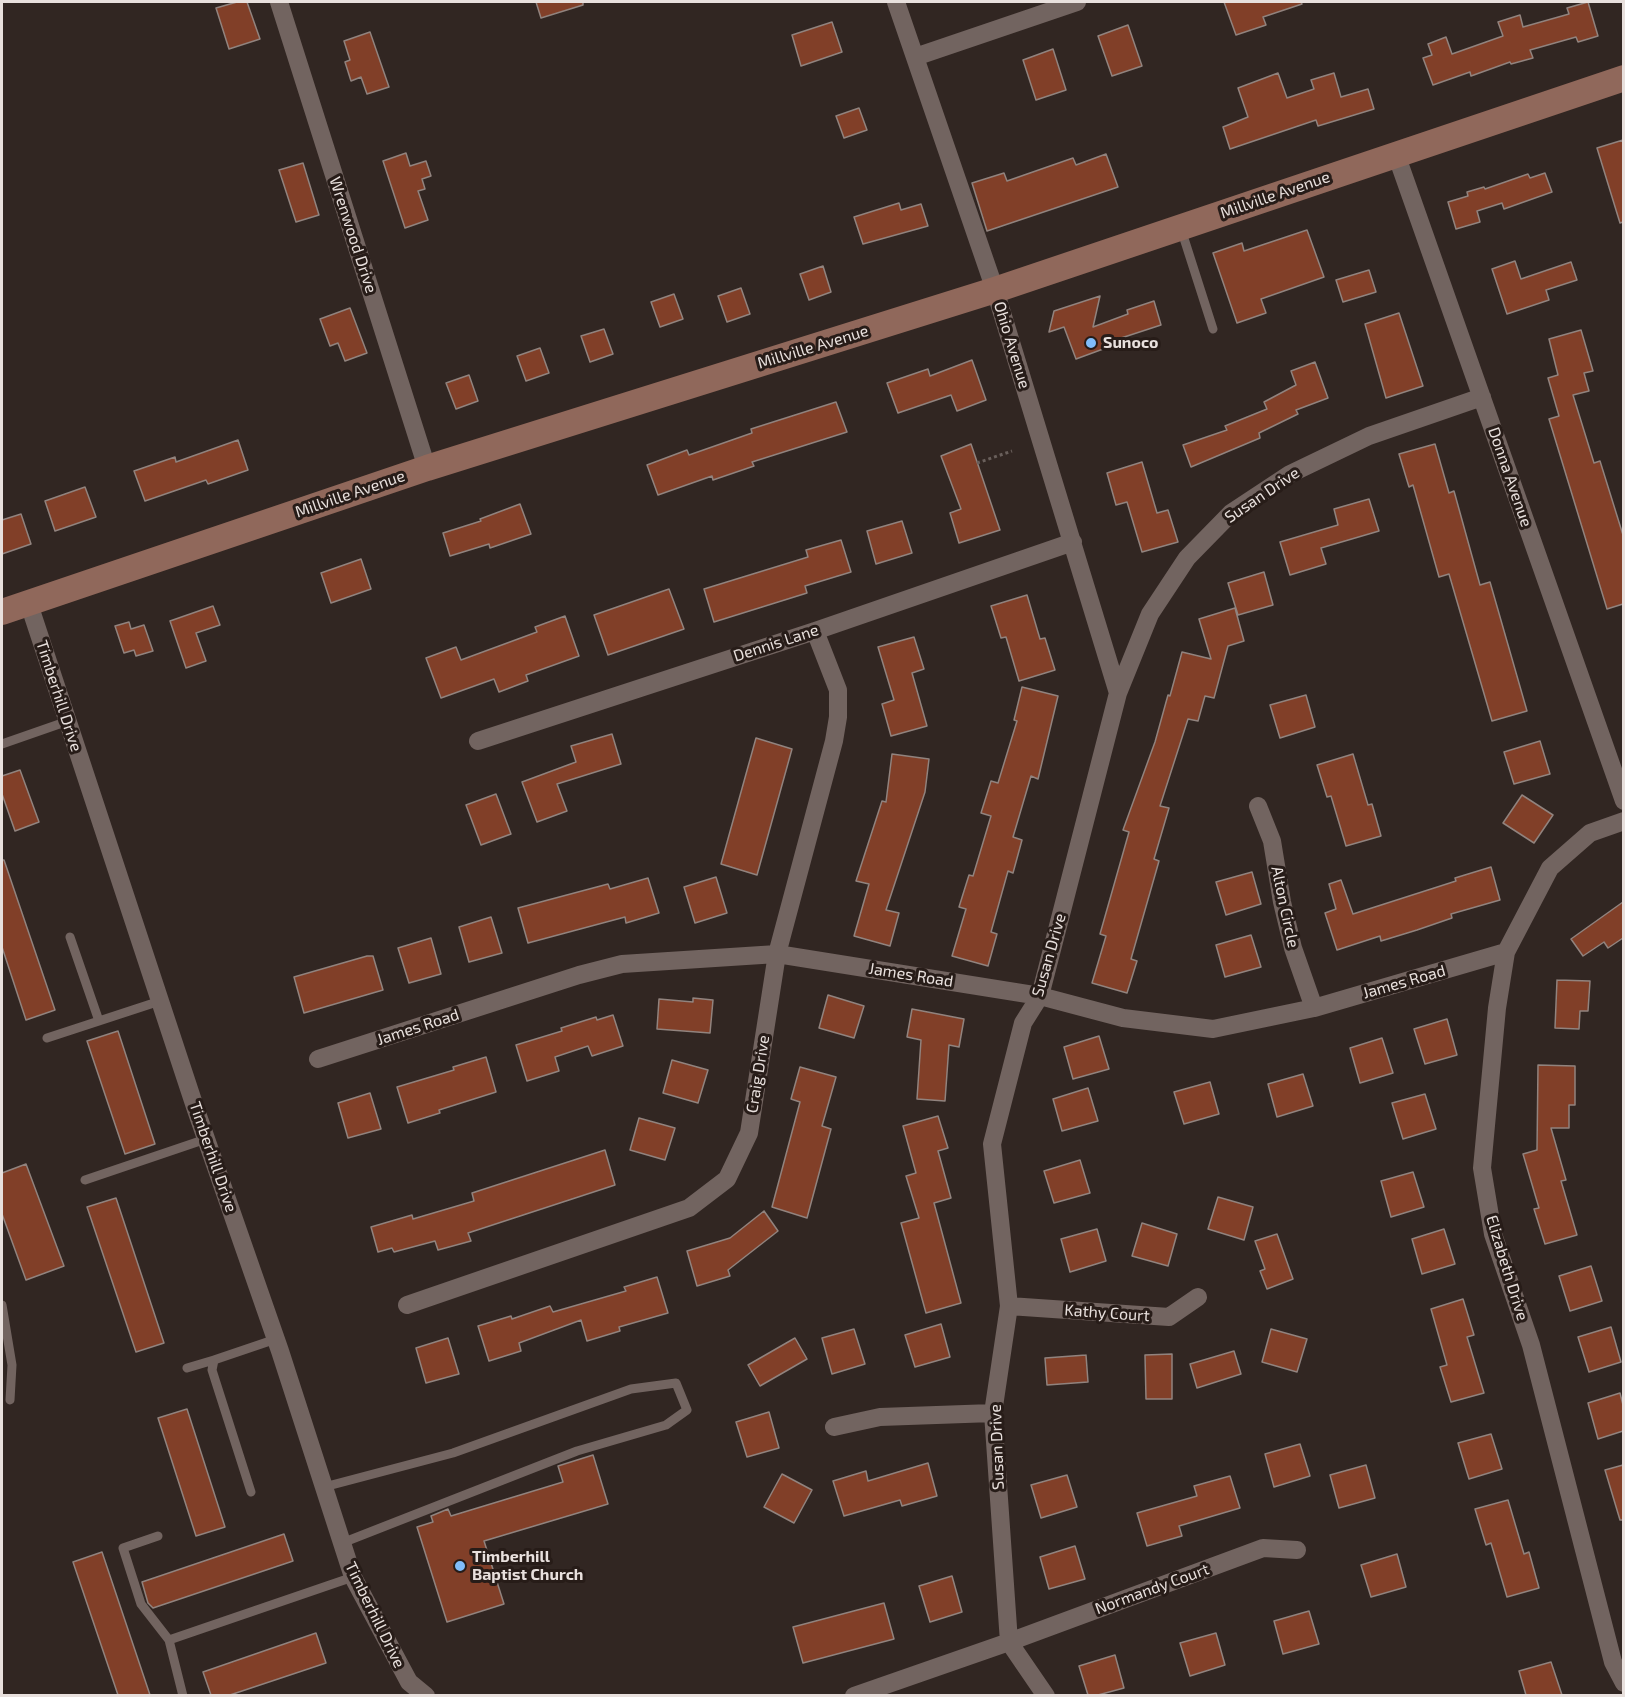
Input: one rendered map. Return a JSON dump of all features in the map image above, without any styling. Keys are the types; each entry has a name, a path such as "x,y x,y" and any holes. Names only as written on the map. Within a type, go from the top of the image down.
{"main road":[{"name":"Millville Avenue","path":"2,612 427,468 995,290 1623,78"}],"street":[{"name":"Wrenwood Drive","path":"279,2 427,468"},
{"name":"Ohio Avenue","path":"896,2 995,290 1118,693"},
{"path":"915,57 1077,2"},
{"name":"Donna Avenue","path":"1396,154 1623,801"},
{"name":"Susan Drive","path":"1009,1642 993,1413 1009,1306 992,1143 1023,1023 1040,996 1118,693 1150,614 1188,558 1231,513 1290,474 1369,436 1482,397"},
{"name":"Dennis Lane","path":"478,741 815,631 1073,542"},
{"name":"Timberhill Drive","path":"29,604 206,1139 276,1339 353,1577 409,1682 426,1695"},
{"name":"Craig Drive","path":"407,1305 689,1208 727,1179 749,1133 777,954 834,741 838,717 838,690 815,631"},
{"name":"Alton Circle","path":"1258,806 1272,841 1282,902 1293,948 1314,1008"},
{"name":"Elizabeth Drive","path":"1623,821 1590,833 1550,868 1506,952 1497,1008 1482,1168 1493,1234 1531,1345 1613,1662 1623,1683"},
{"name":"James Road","path":"318,1059 579,975 622,964 777,954 1040,996 1123,1018 1213,1029 1314,1008 1506,952"},
{"name":"Kathy Court","path":"1009,1306 1169,1317 1198,1297"},
{"path":"834,1427 879,1417 993,1413"},
{"name":"Normandy Court","path":"854,1695 1009,1642 1263,1548 1297,1550"},
{"path":"1009,1642 1046,1695"}],"lane":[{"path":"1180,227 1213,329"},
{"path":"2,744 68,721"},
{"path":"70,937 99,1021"},
{"path":"46,1038 160,1001"},
{"path":"85,1180 206,1139"},
{"path":"2,1305 12,1365 10,1400"},
{"path":"187,1368 276,1339"},
{"path":"214,1360 212,1370 251,1492"},
{"path":"324,1487 453,1453 631,1389 676,1383 687,1410 666,1425 577,1451 342,1544"},
{"path":"158,1536 123,1548 141,1604 169,1640 183,1695"},
{"path":"169,1640 353,1577"}],"path":[{"path":"978,463 1012,451"}],"building":[{"path":"237,2 247,2 260,39 229,49 216,8"},
{"path":"536,2 583,2 583,5 541,18"},
{"path":"1224,2 1301,2 1302,4 1263,17 1266,25 1236,35"},
{"path":"1588,2 1598,36 1578,42 1576,37 1530,50 1533,58 1511,64 1510,62 1471,76 1470,72 1433,85 1423,58 1432,55 1428,44 1446,37 1452,54 1503,36 1498,22 1520,15 1523,27 1569,14 1567,8"},
{"path":"832,22 842,52 801,66 792,35"},
{"path":"1128,25 1142,66 1112,76 1098,36"},
{"path":"370,32 389,87 367,94 361,77 351,81 345,62 350,60 344,41"},
{"path":"1053,49 1066,90 1036,100 1023,60"},
{"path":"1278,73 1287,98 1314,89 1311,80 1334,73 1341,97 1368,89 1374,109 1318,126 1316,120 1230,149 1223,127 1248,117 1238,88"},
{"path":"859,108 867,130 844,138 836,116"},
{"path":"1623,140 1623,222 1620,223 1597,148"},
{"path":"406,153 410,166 426,161 431,176 422,179 425,189 418,191 428,220 405,228 383,161"},
{"path":"1106,154 1118,187 987,231 972,183 1004,173 1007,181 1073,158 1076,165"},
{"path":"303,163 319,215 296,222 279,170"},
{"path":"1545,173 1552,192 1504,209 1502,203 1477,211 1480,222 1456,229 1448,202 1468,196 1467,192 1484,187 1485,189 1528,174 1530,178"},
{"path":"899,203 901,210 921,204 928,226 863,244 854,217"},
{"path":"1307,230 1324,277 1261,299 1266,313 1237,323 1213,253 1242,243 1244,251"},
{"path":"1515,261 1521,279 1571,262 1577,280 1546,290 1549,300 1507,314 1492,269"},
{"path":"823,266 831,292 809,300 800,274"},
{"path":"1369,270 1376,292 1343,302 1336,280"},
{"path":"741,288 750,314 727,322 718,296"},
{"path":"674,294 683,319 660,327 651,302"},
{"path":"1100,296 1093,327 1128,314 1127,310 1154,301 1161,325 1112,341 1114,345 1076,359 1064,327 1049,332 1054,311"},
{"path":"350,308 367,353 345,361 338,343 330,346 320,319"},
{"path":"1399,313 1423,386 1386,398 1365,324"},
{"path":"604,329 613,354 590,362 581,336"},
{"path":"1581,330 1593,371 1584,373 1589,391 1573,395 1594,463 1600,461 1623,535 1623,604 1607,609 1549,419 1559,416 1548,378 1558,375 1549,339"},
{"path":"540,348 549,373 526,381 517,356"},
{"path":"972,360 986,400 957,411 951,395 898,413 887,383 928,369 930,376"},
{"path":"1315,362 1328,398 1296,410 1298,414 1259,433 1260,438 1191,467 1183,445 1227,430 1225,426 1267,409 1264,402 1296,385 1291,371"},
{"path":"469,375 478,401 456,409 446,383"},
{"path":"836,402 847,432 752,462 754,466 713,480 712,476 658,495 647,465 687,450 689,455 752,433 751,429"},
{"path":"238,440 248,470 208,484 206,480 145,501 134,471 175,457 176,462"},
{"path":"971,444 1000,530 959,543 950,513 961,509 941,456"},
{"path":"1435,444 1449,493 1454,491 1480,585 1490,582 1527,711 1492,721 1449,574 1439,577 1413,485 1409,487 1399,454"},
{"path":"1142,462 1157,513 1168,510 1178,542 1142,552 1127,502 1116,505 1107,473"},
{"path":"85,487 96,517 55,531 45,501"},
{"path":"1369,499 1379,531 1321,548 1326,564 1290,575 1280,542 1338,525 1334,509"},
{"path":"520,504 531,534 490,548 489,544 450,556 443,533 481,521 480,519"},
{"path":"21,514 31,544 2,554 2,520"},
{"path":"902,521 912,553 876,564 867,531"},
{"path":"841,540 851,572 805,586 807,593 714,622 704,589 808,557 806,550"},
{"path":"361,559 371,589 331,603 321,573"},
{"path":"1264,572 1273,605 1238,615 1228,583"},
{"path":"669,589 684,629 608,655 594,615"},
{"path":"1027,595 1040,639 1045,638 1055,670 1019,681 1006,637 1001,638 991,606"},
{"path":"213,606 220,625 196,633 206,661 186,668 170,621"},
{"path":"1235,608 1244,641 1228,646 1214,698 1205,696 1198,721 1188,719 1160,806 1169,808 1154,859 1159,861 1131,959 1137,961 1127,993 1092,983 1106,936 1100,934 1129,832 1123,830 1155,742 1182,652 1211,659 1199,619"},
{"path":"565,616 579,656 526,675 528,681 499,692 494,679 441,698 426,658 456,647 461,660 537,632 535,627"},
{"path":"129,622 131,629 144,625 153,651 136,656 134,650 124,653 115,626"},
{"path":"914,637 924,669 912,673 927,726 891,736 882,704 894,700 878,647"},
{"path":"1022,687 1058,696 1038,779 1031,776 1013,837 1022,840 1013,873 1008,871 991,932 997,934 988,966 952,956 966,909 959,907 969,875 973,876 991,816 981,813 991,781 998,783 1017,721 1014,720"},
{"path":"1306,695 1315,727 1280,738 1270,705"},
{"path":"612,734 621,764 557,784 567,811 537,822 522,782 576,762 571,746"},
{"path":"756,738 792,749 757,875 721,864"},
{"path":"1540,741 1550,774 1514,784 1504,752"},
{"path":"892,754 929,759 925,792 886,910 899,913 890,946 854,936 869,884 856,881 882,801 886,802"},
{"path":"1353,754 1368,805 1372,804 1381,836 1346,846 1331,796 1327,797 1317,765"},
{"path":"20,770 39,822 15,831 2,794 2,776"},
{"path":"496,794 511,834 481,845 466,805"},
{"path":"1522,795 1553,815 1534,843 1503,823"},
{"path":"2,860 4,860 55,1010 26,1020 2,947"},
{"path":"1491,867 1500,900 1451,914 1452,918 1417,930 1381,941 1380,936 1337,950 1325,913 1336,909 1329,884 1341,880 1353,914 1456,881 1455,878"},
{"path":"1252,872 1261,904 1226,915 1216,882"},
{"path":"716,877 727,913 695,923 684,887"},
{"path":"648,878 659,913 626,923 625,917 528,943 518,908 608,884 610,889"},
{"path":"1623,902 1623,938 1608,948 1604,942 1583,956 1571,939"},
{"path":"491,917 502,953 469,962 459,927"},
{"path":"1251,935 1261,967 1225,977 1216,945"},
{"path":"431,938 441,974 409,983 398,948"},
{"path":"373,956 383,990 304,1013 294,977"},
{"path":"1557,980 1590,981 1588,1011 1580,1011 1579,1029 1555,1028"},
{"path":"828,995 864,1006 854,1038 819,1028"},
{"path":"693,998 713,1000 710,1033 657,1029 659,999 693,1002"},
{"path":"912,1009 964,1019 959,1047 949,1045 945,1101 917,1099 921,1040 907,1037"},
{"path":"613,1015 623,1046 592,1056 588,1046 555,1057 559,1071 527,1081 516,1045 562,1031 561,1028 596,1017 597,1020"},
{"path":"1447,1019 1457,1055 1425,1064 1414,1029"},
{"path":"118,1031 155,1144 125,1154 87,1041"},
{"path":"1099,1036 1109,1069 1073,1079 1064,1047"},
{"path":"1382,1038 1393,1073 1360,1083 1350,1048"},
{"path":"486,1057 496,1092 439,1110 440,1113 408,1123 397,1087 454,1070 453,1067"},
{"path":"672,1060 708,1070 698,1103 663,1093"},
{"path":"1538,1065 1575,1066 1575,1105 1569,1105 1569,1128 1551,1128 1566,1180 1561,1181 1577,1235 1545,1244 1534,1209 1539,1208 1523,1154 1537,1150"},
{"path":"800,1067 836,1077 822,1126 831,1129 807,1218 772,1207 800,1102 791,1099"},
{"path":"1303,1074 1313,1106 1277,1117 1268,1084"},
{"path":"1210,1082 1219,1114 1184,1124 1174,1092"},
{"path":"1088,1088 1098,1121 1062,1131 1053,1099"},
{"path":"370,1093 381,1129 348,1138 338,1103"},
{"path":"1425,1094 1436,1129 1403,1139 1392,1103"},
{"path":"938,1116 948,1148 938,1151 951,1198 934,1203 961,1303 926,1313 901,1223 919,1218 906,1176 916,1173 903,1126"},
{"path":"639,1118 675,1128 665,1160 630,1150"},
{"path":"605,1150 615,1185 468,1233 471,1241 438,1250 435,1241 394,1252 392,1248 378,1252 371,1227 412,1215 413,1219 474,1201 472,1193"},
{"path":"1080,1160 1090,1193 1054,1203 1044,1171"},
{"path":"26,1164 64,1266 26,1280 2,1214 2,1173"},
{"path":"1413,1172 1424,1207 1391,1217 1381,1181"},
{"path":"1218,1197 1253,1207 1244,1240 1208,1229"},
{"path":"116,1198 164,1343 136,1352 87,1207"},
{"path":"764,1211 778,1231 728,1270 730,1276 697,1286 687,1251 730,1238"},
{"path":"1142,1223 1177,1234 1168,1266 1132,1256"},
{"path":"1097,1229 1106,1261 1070,1272 1061,1239"},
{"path":"1444,1229 1455,1264 1422,1274 1412,1239"},
{"path":"1277,1234 1293,1279 1267,1289 1260,1271 1265,1269 1255,1241"},
{"path":"1591,1266 1602,1301 1570,1311 1559,1276"},
{"path":"657,1277 668,1313 619,1327 620,1331 587,1341 581,1320 519,1343 521,1351 489,1361 478,1326 511,1316 512,1319 550,1306 553,1312 626,1291 624,1287"},
{"path":"1463,1299 1474,1335 1467,1337 1484,1393 1451,1402 1440,1367 1447,1365 1431,1309"},
{"path":"941,1324 950,1357 915,1367 905,1335"},
{"path":"1611,1327 1621,1362 1589,1372 1578,1337"},
{"path":"854,1329 865,1364 832,1374 822,1338"},
{"path":"1271,1329 1307,1339 1297,1372 1262,1362"},
{"path":"448,1338 459,1374 426,1383 416,1348"},
{"path":"795,1338 807,1359 760,1386 748,1365"},
{"path":"1234,1351 1241,1374 1197,1388 1190,1364"},
{"path":"1172,1354 1172,1399 1146,1399 1145,1355"},
{"path":"1086,1355 1088,1382 1047,1385 1045,1358"},
{"path":"1620,1393 1623,1405 1623,1431 1598,1439 1588,1403"},
{"path":"187,1409 225,1527 196,1536 158,1418"},
{"path":"769,1412 779,1448 747,1457 736,1422"},
{"path":"1491,1434 1502,1469 1469,1479 1458,1443"},
{"path":"1300,1444 1310,1476 1274,1487 1265,1454"},
{"path":"593,1455 608,1504 484,1541 504,1604 447,1622 417,1527 433,1522 431,1516 448,1509 451,1516 563,1482 558,1466"},
{"path":"928,1463 937,1496 902,1506 900,1500 844,1516 833,1481 866,1471 868,1481"},
{"path":"1366,1465 1375,1498 1339,1508 1330,1475"},
{"path":"1623,1465 1623,1520 1620,1520 1605,1470"},
{"path":"782,1474 812,1490 794,1523 764,1507"},
{"path":"1067,1475 1077,1507 1041,1518 1031,1485"},
{"path":"1230,1476 1240,1508 1179,1526 1182,1536 1147,1546 1137,1513 1197,1496 1194,1486"},
{"path":"1508,1500 1524,1554 1529,1552 1539,1588 1507,1597 1491,1543 1486,1545 1475,1509"},
{"path":"284,1534 293,1561 153,1608 148,1603 142,1582"},
{"path":"1075,1546 1085,1579 1049,1589 1040,1557"},
{"path":"102,1552 150,1695 118,1695 73,1562"},
{"path":"1397,1554 1406,1587 1371,1597 1361,1565"},
{"path":"952,1576 962,1612 930,1622 919,1586"},
{"path":"884,1603 894,1639 803,1663 793,1627"},
{"path":"1309,1611 1319,1644 1283,1654 1274,1621"},
{"path":"316,1633 326,1663 230,1695 211,1695 203,1672"},
{"path":"1216,1633 1225,1665 1190,1676 1180,1643"},
{"path":"1115,1655 1124,1688 1098,1695 1088,1695 1079,1666"},
{"path":"1551,1662 1562,1695 1526,1695 1519,1671"}],"place":[{"name":"Sunoco","path":"1091,343"},
{"name":"Timberhill Baptist Church","path":"460,1566"}]}
